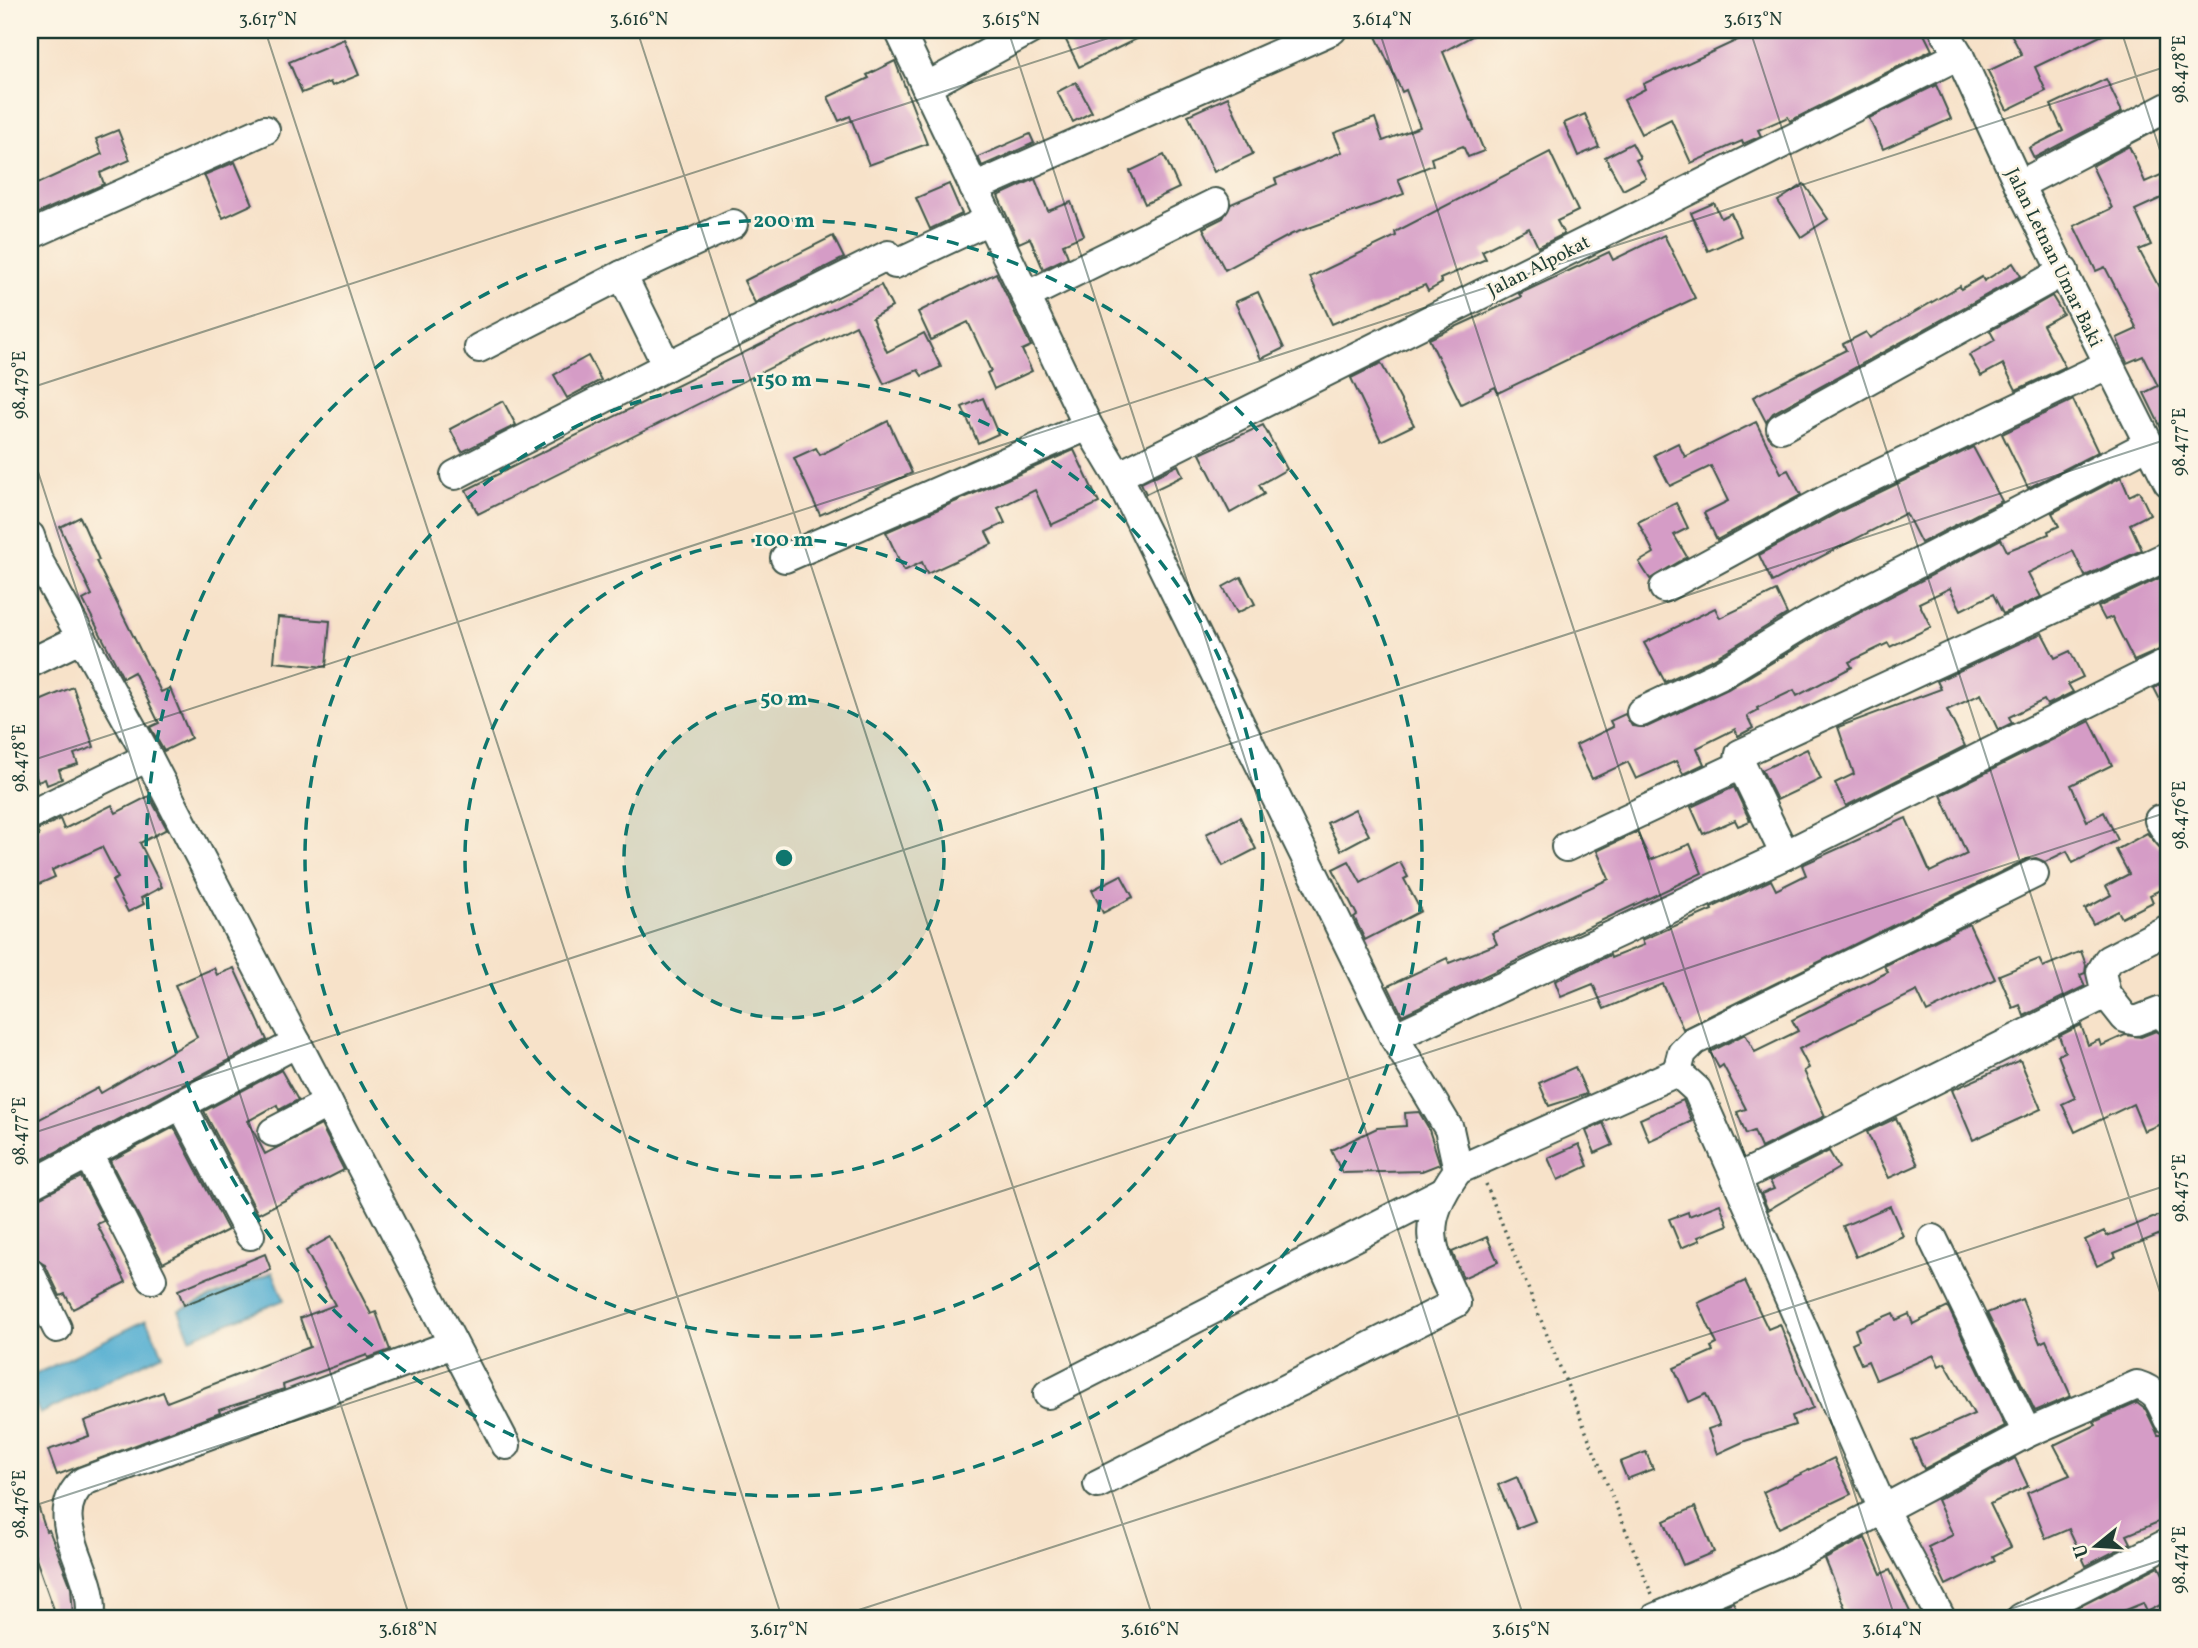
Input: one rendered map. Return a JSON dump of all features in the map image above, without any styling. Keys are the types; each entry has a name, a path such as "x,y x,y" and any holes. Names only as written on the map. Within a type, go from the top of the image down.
{"street":[{"path":"898,30 1087,426 1118,476 1394,1037 1449,1129 1459,1175 1431,1229 1436,1261 1456,1303 1098,1484"},
{"path":"926,87 1030,30"},
{"path":"974,188 1332,30"},
{"name":"Jalan Letnan Umar Baki","path":"1944,30 1959,55 2019,186 2064,271 2108,365 2154,436 2168,482"},
{"name":"Jalan Alpokat","path":"1118,476 1959,55"},
{"path":"2019,186 2168,107"},
{"path":"30,235 265,130"},
{"path":"1026,296 1215,203"},
{"path":"454,475 888,255 895,264 989,219"},
{"path":"479,348 622,275 733,224"},
{"path":"1781,428 2064,271"},
{"path":"622,275 667,366"},
{"path":"1664,588 1831,497 2108,365"},
{"path":"785,558 1087,426"},
{"path":"1641,712 1721,674 1818,615 2154,436"},
{"path":"33,554 148,757 506,1445"},
{"path":"1786,855 1741,765 1740,754 2168,556"},
{"path":"30,663 82,638"},
{"path":"1394,1037 1786,855 2168,663"},
{"path":"30,815 148,757"},
{"path":"1566,847 1741,765"},
{"path":"1048,1394 1459,1175 1677,1072 1682,1053 1694,1041 2034,874"},
{"path":"2168,929 2108,960 2101,972 2106,994 2125,1018 2136,1021 2159,1012 2168,1020"},
{"path":"1736,1179 2106,994"},
{"path":"30,1185 297,1043"},
{"path":"1677,1072 1697,1090 1883,1509 1941,1618"},
{"path":"273,1132 328,1103"},
{"path":"181,1104 250,1235"},
{"path":"88,1154 152,1279"},
{"path":"1933,1239 2027,1433"},
{"path":"30,1273 57,1328"},
{"path":"90,1618 92,1606 73,1542 67,1505 72,1492 84,1481 453,1345"},
{"path":"1658,1617 1782,1563 2027,1433 2137,1385 2150,1389 2158,1396 2168,1419"},
{"path":"2021,1618 2168,1544"}],"path":[{"path":"1459,1175 1658,1617"}],"water":[{"path":"273,1272 284,1300 190,1338 179,1310"},
{"path":"146,1320 163,1354 40,1414 30,1393 30,1377"}],"building":[{"path":"1061,30 1155,30 1079,67"},
{"path":"1373,30 1483,30 1443,52 1484,151 1468,157 1463,146 1431,158 1433,165 1398,179 1404,194 1292,234 1225,270 1203,228 1223,218 1231,204 1277,184 1275,179 1342,152 1334,133 1375,118 1383,141 1420,127 1406,90 1402,92"},
{"path":"1759,30 1922,30 1932,50 1790,121 1788,117 1758,130 1761,136 1743,144 1742,141 1691,163 1671,119 1641,134 1624,100 1645,89 1643,84"},
{"path":"2009,30 2113,30 2035,67 2046,91 2007,110 1988,71 2022,55"},
{"path":"344,39 359,75 332,86 330,82 302,93 289,62"},
{"path":"895,61 927,144 869,165 850,116 839,121 828,97 869,78 867,75"},
{"path":"2106,79 2122,112 2034,158 2029,148 2063,131 2051,105"},
{"path":"1076,82 1092,112 1073,122 1057,92"},
{"path":"1936,85 1951,119 1883,149 1869,118"},
{"path":"1228,97 1253,154 1214,172 1188,115"},
{"path":"1585,114 1599,147 1578,156 1564,123"},
{"path":"118,130 130,160 100,173 104,184 36,214 30,200 30,187 102,154 96,139"},
{"path":"1030,134 1034,143 982,166 978,157"},
{"path":"1632,143 1640,158 1636,160 1646,178 1623,190 1605,157"},
{"path":"2129,146 2145,182 2163,174 2168,187 2168,195 2135,210 2151,245 2139,250 2168,304 2168,442 2144,393 2158,386 2143,356 2127,363 2117,338 2137,329 2105,267 2096,271 2074,226 2112,208 2092,166"},
{"path":"1550,152 1578,211 1557,221 1564,234 1538,247 1529,228 1482,251 1486,259 1440,279 1442,283 1428,291 1425,285 1332,324 1310,277 1396,236 1395,232"},
{"path":"1164,155 1179,188 1145,204 1130,171"},
{"path":"235,162 253,204 223,218 204,175"},
{"path":"1035,179 1048,211 1071,202 1084,235 1063,244 1068,257 1043,269 1030,238 1019,243 998,196"},
{"path":"949,184 962,214 930,229 916,198"},
{"path":"1804,184 1828,219 1801,237 1778,201"},
{"path":"1714,203 1721,218 1731,213 1741,236 1708,251 1691,213"},
{"path":"1664,235 1695,298 1498,393 1495,387 1461,404 1429,339 1521,297 1519,294 1609,252 1613,260"},
{"path":"833,236 844,258 755,303 744,281"},
{"path":"2013,263 2021,276 1773,413 1766,422 1753,397 1846,350 1843,344 1866,332 1870,338 1960,286 1961,289 1982,277 1984,281"},
{"path":"996,273 1031,346 1022,350 1032,371 994,389 987,373 991,371 968,322 931,340 918,312"},
{"path":"881,285 892,307 872,318 887,352 924,333 941,367 922,376 918,370 884,384 856,325 478,514 466,490"},
{"path":"1258,292 1284,348 1261,359 1235,302"},
{"path":"2052,296 2063,314 2043,325 2065,367 2016,390 2003,364 1981,376 1969,355 1995,340 1990,331"},
{"path":"588,356 601,380 567,398 554,375"},
{"path":"1381,363 1414,425 1381,441 1351,378"},
{"path":"983,398 998,434 978,443 962,407"},
{"path":"2073,400 2098,452 2028,488 2002,434"},
{"path":"503,401 516,425 462,452 450,429"},
{"path":"888,421 912,473 820,515 794,458 816,448 820,455"},
{"path":"1756,422 1781,473 1788,470 1801,495 1717,540 1704,513 1728,501 1711,466 1670,486 1654,455 1678,443 1685,457"},
{"path":"1263,425 1287,469 1259,485 1264,494 1230,513 1200,454"},
{"path":"1973,447 2002,501 1921,543 1906,513 1772,582 1759,555 1839,512"},
{"path":"1074,450 1099,503 1051,525 1035,490 998,508 1005,523 986,532 992,544 927,574 922,562 904,571 886,532"},
{"path":"1178,465 1183,476 1146,494 1141,483"},
{"path":"2121,477 2129,496 2139,491 2150,514 2130,524 2142,550 2085,576 2073,551 2028,573 2041,597 2003,614 1993,594 1961,610 1950,588 1919,603 1931,627 1890,647 1888,643 1849,662 1852,667 1797,696 1794,690 1757,708 1758,710 1747,716 1753,728 1738,736 1735,729 1697,748 1704,764 1683,774 1676,761 1636,779 1628,762 1592,779 1576,745 1613,727 1610,721 1625,714 1632,726 1647,727 1728,689 1826,630 2001,539 2007,551 2049,534 2048,531 2059,526 2052,513"},
{"path":"1676,503 1688,528 1674,535 1687,557 1650,579 1639,562 1654,553 1638,522"},
{"path":"80,517 99,560 96,561 161,692 170,688 191,738 164,751 150,727 159,723 134,672 123,678 83,600 92,595 60,527"},
{"path":"2168,574 2168,646 2134,661 2112,617 2105,620 2098,607"},
{"path":"1241,577 1255,604 1237,613 1223,587"},
{"path":"1776,591 1787,614 1713,659 1665,682 1644,643 1715,608 1720,618"},
{"path":"278,617 330,621 326,667 274,662"},
{"path":"2042,633 2055,658 2070,651 2083,677 2068,684 2073,692 2047,705 2044,700 2009,717 2012,723 1998,730 1981,694 1947,710 1965,746 1846,806 1835,783 1854,774 1838,727 1941,689 1937,681"},
{"path":"2168,681 2168,715 2154,688"},
{"path":"73,687 94,747 74,754 78,764 59,770 62,779 47,785 45,779 38,782 30,760 30,705"},
{"path":"2090,721 2112,765 2071,785 2087,821 2104,812 2118,840 2073,863 2067,851 2045,862 2036,858 2027,859 1683,1029 1663,984 1604,1009 1593,984 1561,997 1555,981 1610,955 1611,958 1644,945 1642,940 1712,910 1711,908 1771,880 1776,890 1806,875 1802,865 1906,818 1930,872 1967,854 1941,795"},
{"path":"1807,749 1821,779 1777,800 1762,770"},
{"path":"1734,787 1750,821 1738,826 1735,820 1703,834 1691,807"},
{"path":"149,796 167,829 140,843 162,887 141,898 144,904 128,912 112,881 118,878 102,847 52,870 55,877 30,888 30,840 39,836 37,830 60,819 64,829 112,805 116,813"},
{"path":"1355,809 1369,835 1341,850 1327,823"},
{"path":"1240,817 1256,849 1223,866 1206,834"},
{"path":"1637,832 1650,860 1690,844 1702,873 1402,1015 1388,986 1447,958 1449,963 1497,944 1492,933 1609,879 1597,851"},
{"path":"2147,833 2160,848 2168,851 2168,886 2150,895 2153,902 2122,918 2118,911 2093,924 2085,909 2111,895 2106,886 2129,874 2116,850"},
{"path":"1349,861 1361,883 1400,862 1408,877 1404,879 1421,911 1365,940 1354,917 1357,915 1333,869"},
{"path":"1121,875 1133,897 1103,913 1092,890"},
{"path":"1969,924 1995,979 1927,1012 1917,991 1799,1049 1809,1068 1804,1071 1825,1116 1761,1148 1754,1131 1746,1134 1737,1112 1746,1109 1723,1065 1719,1068 1710,1052 1745,1034 1755,1052 1798,1031 1792,1020 1888,972 1884,966"},
{"path":"2081,951 2086,965 2085,973 2080,975 2085,986 2024,1016 2020,1005 2013,1008 1999,975 2039,959 2043,967"},
{"path":"214,968 217,975 234,968 267,1040 30,1166 30,1124 98,1088 101,1093 197,1037 175,985"},
{"path":"2081,1025 2088,1045 2099,1040 2101,1046 2125,1035 2141,1037 2156,1031 2166,1036 2168,1121 2144,1131 2133,1104 2075,1132 2062,1104 2075,1098 2058,1055 2065,1052 2059,1036"},
{"path":"2020,1060 2041,1109 1973,1140 1952,1090"},
{"path":"1575,1067 1587,1094 1549,1106 1539,1083"},
{"path":"281,1070 298,1100 279,1110 277,1105 248,1121 265,1154 321,1125 344,1170 258,1214 204,1111"},
{"path":"1683,1100 1692,1121 1649,1141 1640,1119"},
{"path":"1419,1112 1428,1127 1440,1164 1422,1171 1342,1173 1331,1150 1377,1128 1406,1126 1405,1113"},
{"path":"1896,1118 1918,1165 1889,1178 1867,1132"},
{"path":"1603,1123 1613,1145 1595,1153 1586,1131"},
{"path":"174,1127 228,1230 163,1263 110,1161"},
{"path":"1579,1144 1588,1166 1558,1180 1548,1158"},
{"path":"1829,1151 1839,1168 1768,1210 1761,1194 1774,1189 1770,1181"},
{"path":"81,1177 104,1221 97,1224 126,1282 73,1309 65,1294 60,1296 45,1265 30,1257 30,1202"},
{"path":"1720,1204 1728,1225 1698,1237 1700,1240 1681,1248 1669,1219 1688,1212 1689,1216"},
{"path":"1890,1206 1903,1236 1856,1257 1843,1226"},
{"path":"2168,1212 2168,1231 2114,1253 2116,1257 2097,1266 2085,1240 2104,1231 2107,1236"},
{"path":"331,1237 371,1314 376,1312 390,1350 368,1358 367,1355 283,1385 284,1389 219,1410 220,1413 57,1475 48,1450 89,1436 84,1421 163,1392 167,1402 310,1347 300,1318 335,1305 306,1251"},
{"path":"1487,1237 1498,1262 1463,1278 1452,1252"},
{"path":"265,1254 271,1270 184,1305 178,1290"},
{"path":"1745,1281 1768,1329 1780,1324 1813,1408 1792,1416 1795,1425 1745,1441 1717,1454 1708,1429 1720,1425 1706,1394 1689,1402 1674,1368 1713,1351 1711,1347 1717,1344 1698,1303"},
{"path":"2022,1299 2040,1343 2046,1340 2071,1396 2035,1411 1987,1313"},
{"path":"1948,1307 2005,1426 1924,1469 1912,1441 1974,1414 1945,1363 1939,1366 1934,1355 1876,1380 1868,1361 1861,1364 1852,1343 1859,1340 1855,1329 1893,1313 1896,1320 1909,1314 1913,1324"},
{"path":"2137,1403 2146,1410 2158,1435 2165,1435 2168,1443 2168,1518 2127,1535 2131,1543 2086,1566 2069,1529 2046,1539 2027,1493 2070,1475 2054,1445 2096,1425 2094,1422"},
{"path":"1646,1452 1653,1469 1627,1479 1620,1462"},
{"path":"1834,1458 1851,1494 1779,1528 1763,1492"},
{"path":"2015,1458 2028,1486 1990,1504 2011,1547 1993,1556 1995,1561 1946,1585 1928,1547 1953,1535 1937,1500"},
{"path":"1517,1477 1535,1521 1517,1528 1498,1485"},
{"path":"34,1493 46,1531 49,1530 71,1587 73,1616 68,1618 57,1618 30,1542 30,1494"},
{"path":"1695,1507 1714,1552 1683,1565 1664,1521"},
{"path":"1865,1538 1881,1574 1890,1570 1913,1618 1849,1618 1825,1559"},
{"path":"2159,1566 2168,1585 2168,1601 2147,1612 2143,1603 2106,1618 2057,1618"},
{"path":"1733,1602 1741,1618 1696,1618"}]}
